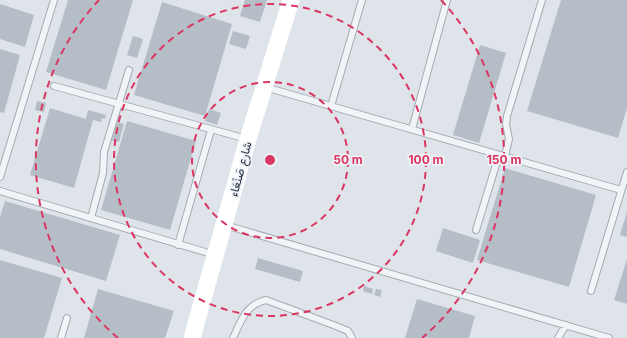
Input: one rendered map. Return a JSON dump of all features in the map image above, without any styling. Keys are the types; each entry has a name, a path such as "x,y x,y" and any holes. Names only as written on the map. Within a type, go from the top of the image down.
{"street":[{"name":"شارع صَنْعَاء","path":"192,338 248,140 291,0"}],"lane":[{"path":"0,177 54,0"},
{"path":"331,106 362,0"},
{"path":"412,130 447,0"},
{"path":"476,230 509,139 506,124 507,116 542,0"},
{"path":"91,218 103,173 104,152 129,70"},
{"path":"54,86 248,140"},
{"path":"265,87 621,190"},
{"path":"178,245 212,130"},
{"path":"591,291 627,172"},
{"path":"0,191 216,256"},
{"path":"225,225 609,338"},
{"path":"233,338 249,307 256,302 266,300 348,331 352,338"},
{"path":"61,338 67,318"},
{"path":"558,338 566,325"}],"building":[{"path":"68,0 133,0 106,90 46,72"},
{"path":"245,0 267,0 260,22 240,16"},
{"path":"561,0 627,0 627,108 618,138 527,111"},
{"path":"162,2 232,24 205,116 134,95"},
{"path":"0,4 34,15 25,47 0,39"},
{"path":"233,31 250,36 246,49 229,44"},
{"path":"133,36 143,39 137,58 127,55"},
{"path":"480,45 506,53 479,143 453,135"},
{"path":"0,49 20,55 4,113 0,112"},
{"path":"37,101 46,103 44,112 35,110"},
{"path":"50,108 86,119 88,110 106,115 105,119 102,118 101,122 93,120 74,188 30,175"},
{"path":"209,109 221,113 217,125 205,121"},
{"path":"127,121 196,141 170,230 101,210"},
{"path":"117,122 124,124 119,142 112,141"},
{"path":"505,168 596,195 569,287 477,260"},
{"path":"5,201 120,235 106,281 0,249 0,217"},
{"path":"627,212 627,237 620,235"},
{"path":"443,228 480,240 473,263 436,251"},
{"path":"258,258 303,271 300,282 255,269"},
{"path":"627,259 627,304 614,300"},
{"path":"0,260 62,278 44,338 0,338"},
{"path":"364,286 373,289 372,294 363,291"},
{"path":"98,289 174,311 165,338 84,338"},
{"path":"376,289 382,290 380,297 374,295"},
{"path":"417,299 475,316 469,338 405,338"}]}
